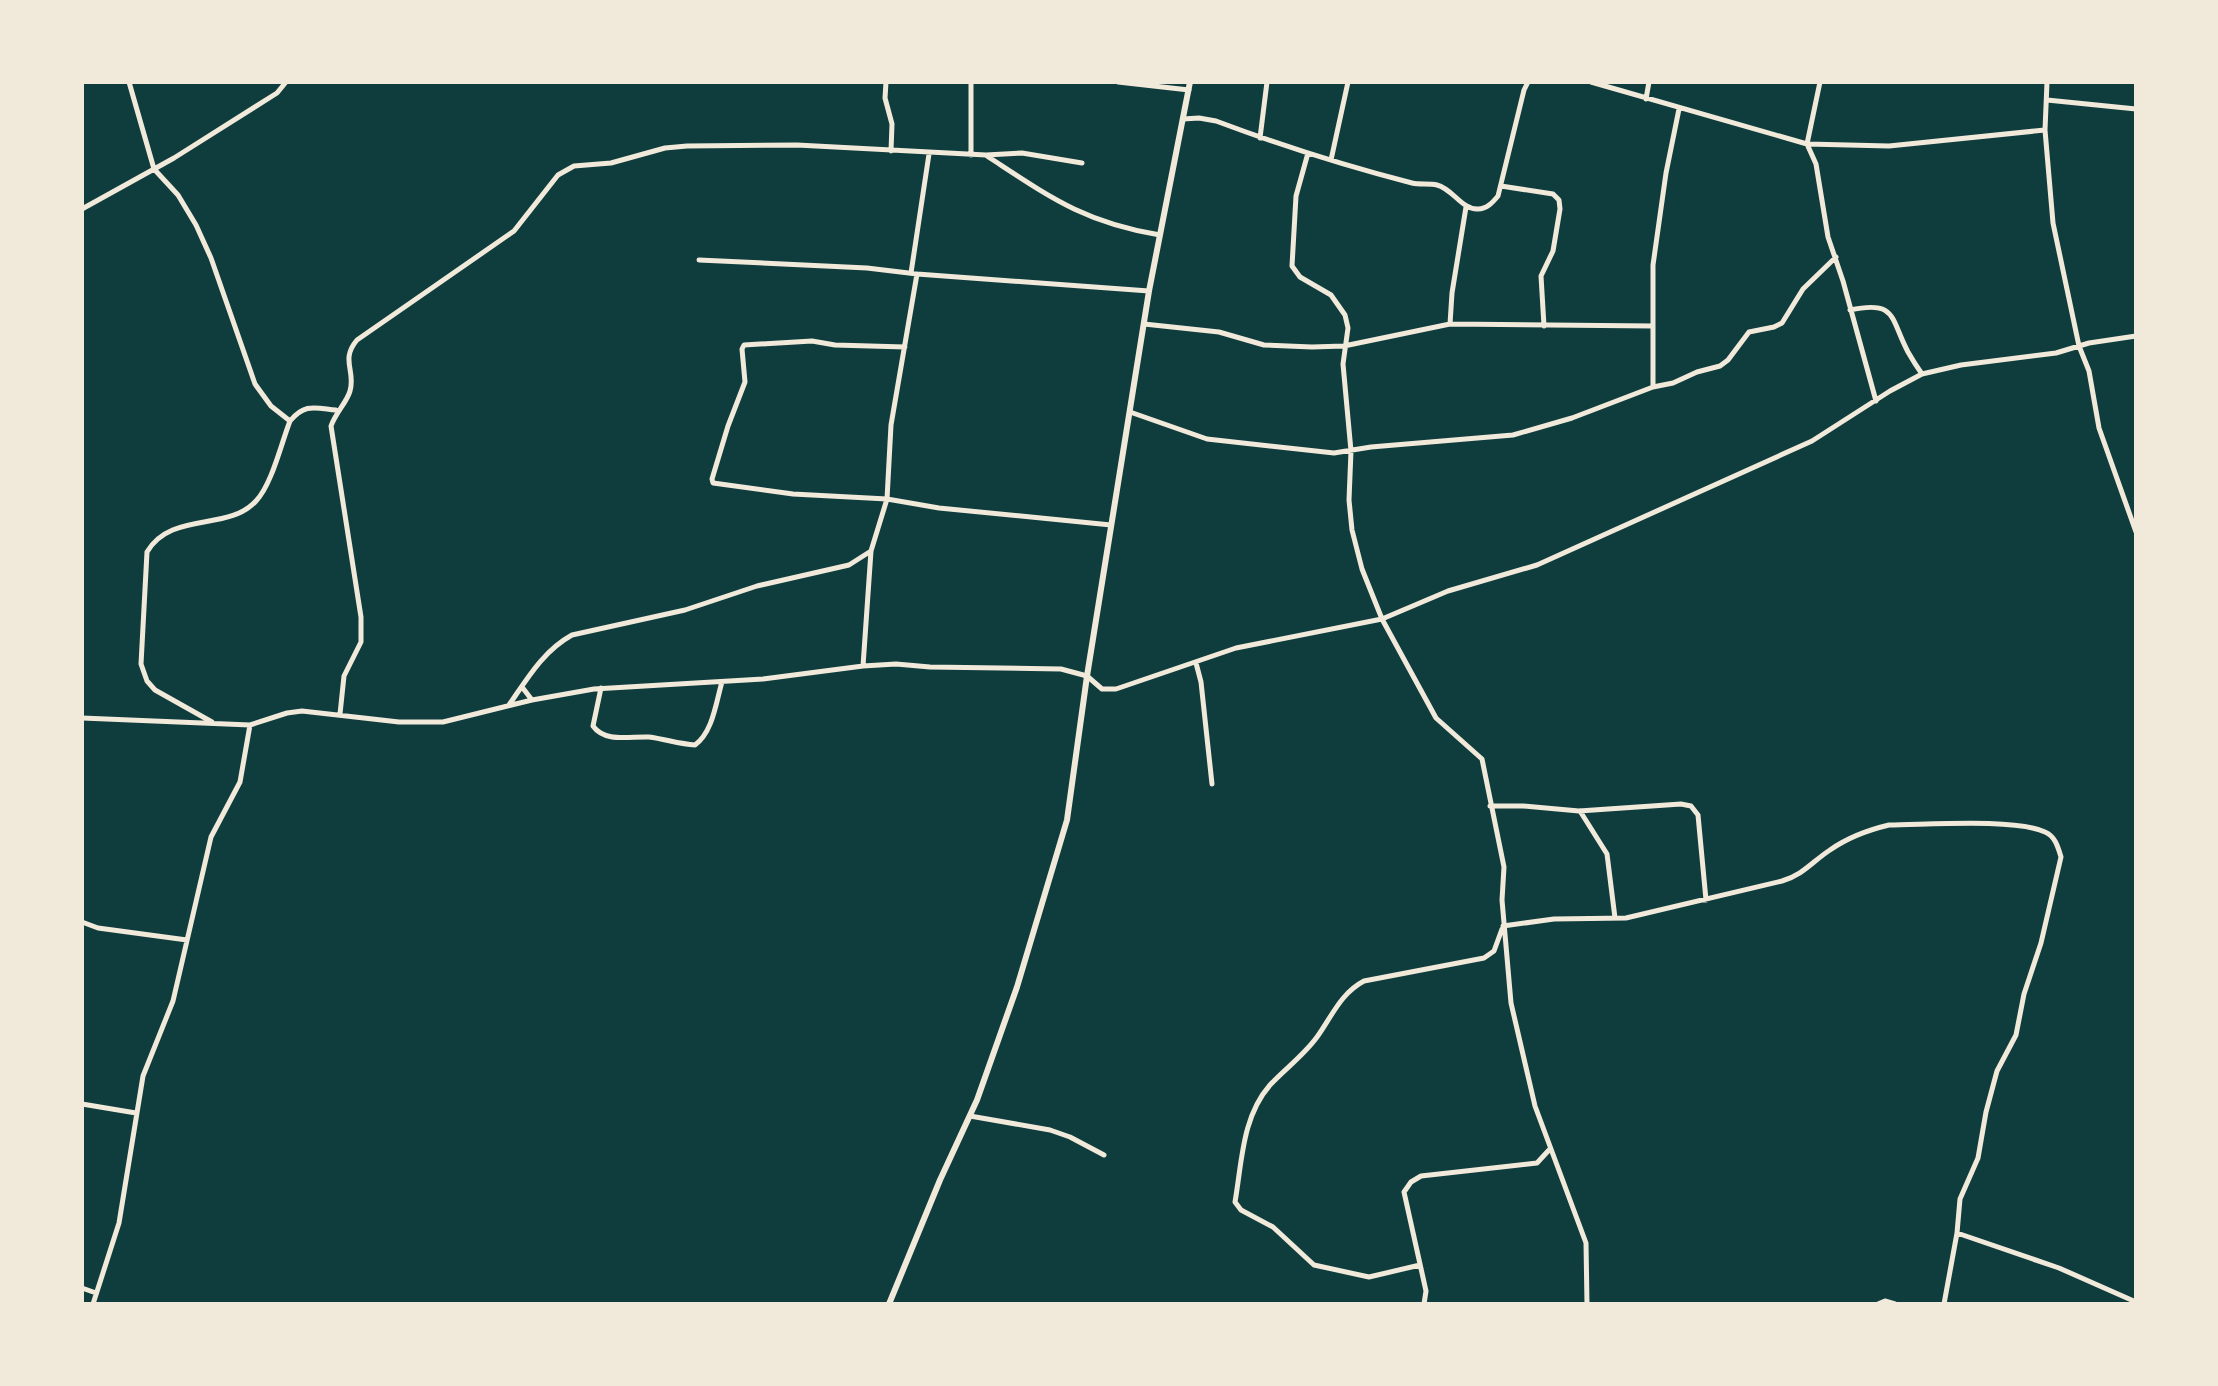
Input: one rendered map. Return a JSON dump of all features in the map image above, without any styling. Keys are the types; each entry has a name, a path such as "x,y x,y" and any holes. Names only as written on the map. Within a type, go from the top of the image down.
{"street":[{"path":"129,82 154,169 178,195 196,225 211,258 255,384 271,406 290,421"},
{"path":"82,209 154,169 277,93 286,82"},
{"path":"886,82 885,98 892,124 891,151"},
{"path":"971,82 971,155"},
{"path":"889,1304 970,1116 1017,987 1067,820 1149,291 1190,86 1118,82"},
{"path":"1260,138 1267,82"},
{"path":"1331,160 1348,82"},
{"path":"1182,119 1216,121 1331,160 1416,184 1438,185 1456,194 1466,207 1477,209 1486,207 1498,196 1521,97 1528,82"},
{"path":"1591,82 1807,144 1889,146 2045,130"},
{"path":"1646,99 1649,82"},
{"path":"1820,82 1807,144 1816,164 1823,215 1876,401"},
{"path":"2047,82 2045,130 2053,223 2079,346 2089,371 2099,428 2136,532"},
{"path":"2047,100 2136,109"},
{"path":"1653,387 1653,265 1679,109"},
{"path":"340,714 344,676 361,642 361,617 331,426 336,410 348,397 352,387 350,349 357,340 514,231 549,184 565,170 687,146 797,145 929,154 1022,153 1082,163"},
{"path":"1308,153 1296,196 1292,266 1294,272 1331,295 1341,306 1348,328 1344,346 1351,451 1349,500 1356,552 1382,619 1436,718 1482,759 1504,867 1503,926 1511,1003 1535,1106 1586,1243 1587,1304"},
{"path":"863,666 871,551 887,499 891,425 905,347 929,154"},
{"path":"986,155 1077,213 1127,229 1160,235"},
{"path":"1501,186 1553,194 1559,200 1553,251 1541,276 1544,326"},
{"path":"1450,324 1466,207"},
{"path":"1130,412 1207,439 1334,453 1513,435 1572,418 1720,366 1749,332 1782,323 1803,289 1836,257"},
{"path":"699,260 867,268 1149,291"},
{"path":"1850,310 1869,306 1889,311 1922,374"},
{"path":"1144,324 1219,332 1264,345 1344,346 1450,324 1653,326"},
{"path":"82,718 250,725 302,711 423,724 458,720 532,700 601,688 763,679 863,666 1061,669 1087,676 1102,689 1116,689 1258,642 1382,619 1448,591 1523,571 1812,441 1922,374 1961,365 2056,353 2136,336"},
{"path":"905,347 835,345 812,341 744,345 745,382 728,426 713,483 732,488 887,499 939,508 1111,525"},
{"path":"213,722 155,690 147,681 141,664 147,552 155,538 170,530 244,511 263,492 290,421 307,407 336,410"},
{"path":"508,706 549,651 572,635 685,610 767,583 849,565 871,551"},
{"path":"1196,663 1201,682 1212,784"},
{"path":"601,688 593,726 597,732 606,736 649,737 695,745 708,730 722,682"},
{"path":"522,687 532,700"},
{"path":"93,1304 119,1223 143,1076 173,1001 211,837 240,782 250,725"},
{"path":"1490,806 1579,811 1681,804 1691,806 1698,815 1706,900"},
{"path":"1579,811 1607,854 1615,918"},
{"path":"1503,926 1554,919 1615,918 1655,913 1706,900 1797,876 1831,849 1869,830 1889,825 2018,825 2048,832 2057,844 2061,857 2016,1035 1997,1071 1978,1158 1960,1199 1944,1304"},
{"path":"82,922 98,928 187,940"},
{"path":"1420,1265 1369,1277 1314,1265 1273,1227 1241,1210 1235,1202 1247,1127 1268,1087 1315,1040 1345,994 1354,986 1364,981 1484,958 1494,951 1503,926"},
{"path":"82,1104 136,1113"},
{"path":"970,1116 1050,1130 1104,1155"},
{"path":"1424,1304 1426,1291 1404,1192 1411,1182 1421,1176 1537,1163 1550,1149"},
{"path":"1957,1233 2059,1268 2136,1302"},
{"path":"82,1288 96,1293"},
{"path":"1878,1304 1885,1301 1895,1304"}]}
